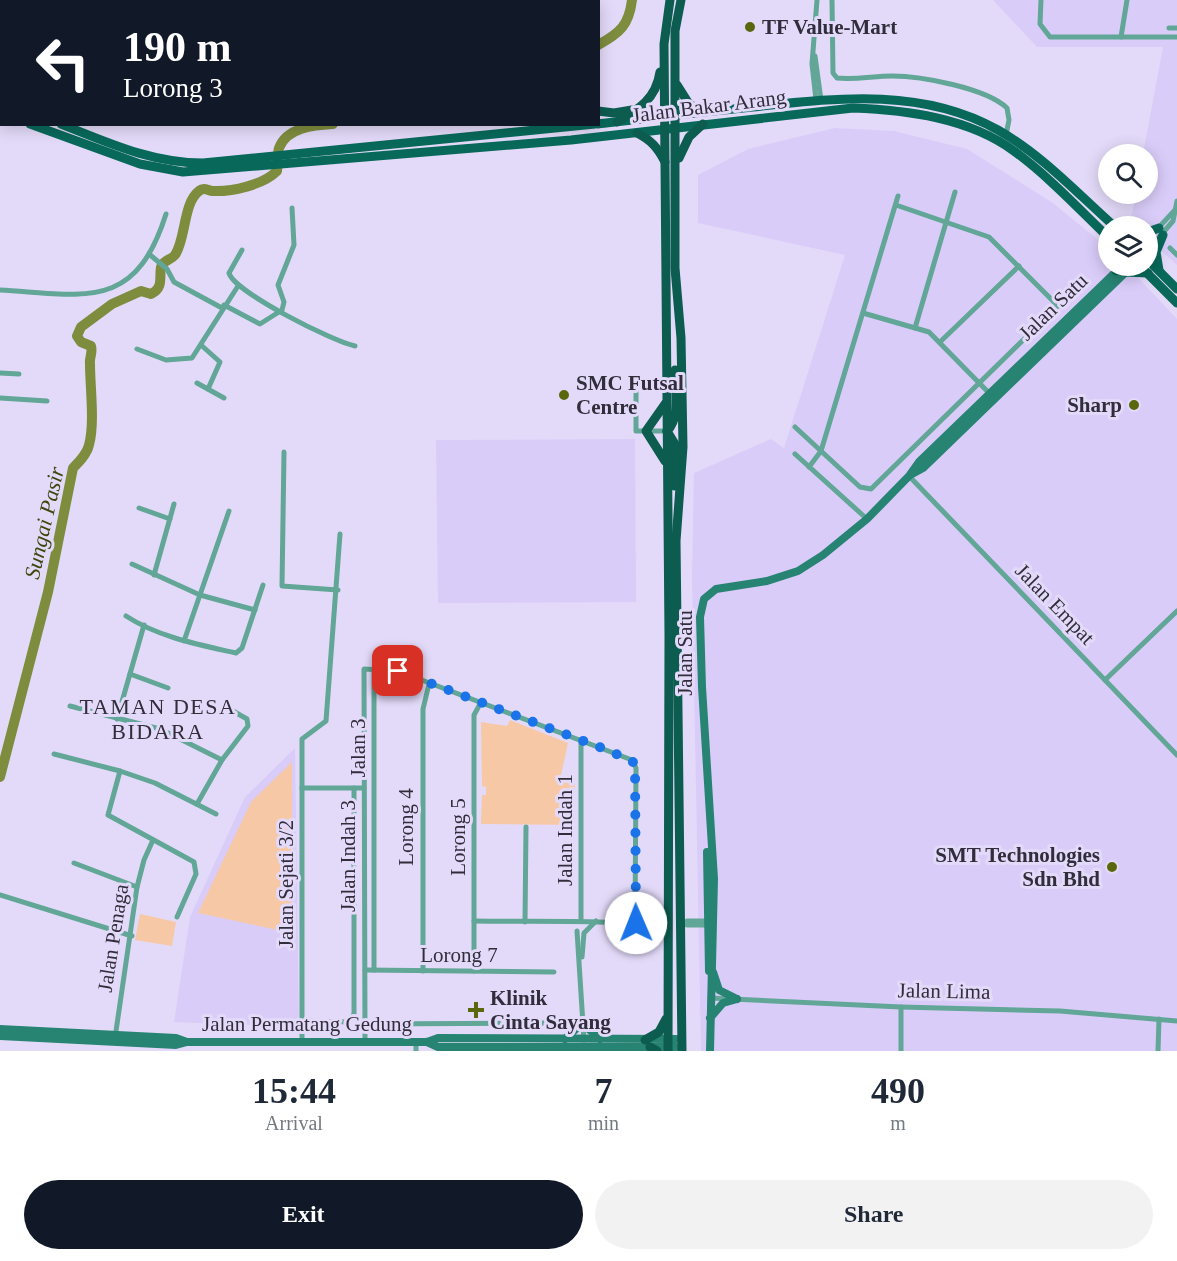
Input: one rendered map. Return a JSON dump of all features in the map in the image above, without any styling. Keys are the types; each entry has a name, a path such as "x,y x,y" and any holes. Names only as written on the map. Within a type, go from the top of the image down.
{"highway":[{"path":"617,122 640,109 657,86 670,0"},
{"path":"673,1047 667,1017 666,402 671,164 676,127 675,31 681,0"},
{"path":"664,44 665,129 671,164 675,268 681,338 683,447 676,541"},
{"path":"675,80 680,93 689,104 701,111"},
{"path":"600,111 614,113 640,109"},
{"path":"671,164 685,143 703,124"},
{"path":"637,133 658,148 671,164"},
{"path":"667,431 672,426 675,413 675,370 681,338"},
{"path":"666,402 646,431 660,450 667,466"},
{"path":"667,431 675,444 682,951 673,1047"},
{"path":"651,1046 667,1017"}],"main road":[{"name":"Jalan Bakar Arang","path":"600,123 818,100 901,99 963,115 1006,135 1053,170 1103,216"},
{"name":"Jalan Bakar Arang","path":"290,158 637,133 853,108 891,109 928,116 979,134 1012,149 1098,227"},
{"name":"Jalan Bakar Arang","path":"35,126 110,154 163,169 197,171 264,161 559,127"},
{"name":"Jalan Bakar Arang","path":"66,126 117,146 164,160 203,163 264,161"},
{"path":"1161,232 1156,252 1159,270 1177,289"},
{"name":"Jalan Satu","path":"711,983 710,923 714,879 708,810 700,617 704,599 716,589 767,581 798,571 823,555 867,519 920,462 992,396 1115,276"},
{"path":"1151,276 1177,303"},
{"name":"Jalan Satu","path":"710,923 712,969 710,1051"},
{"path":"712,969 719,990 737,999"},
{"path":"710,1018 723,1003 737,999"},
{"path":"564,1045 581,1026 600,1039"},
{"name":"Jalan Permatang Gedung","path":"0,1029 165,1044 187,1041 365,1042 416,1046 438,1038 465,1038 564,1045"},
{"name":"Jalan Permatang Gedung","path":"0,1036 104,1047 115,1039"},
{"name":"Jalan Permatang Gedung","path":"427,1042 438,1047 564,1045 600,1039 651,1046"},
{"name":"Jalan Permatang Gedung","path":"581,1043 673,1047"}],"street":[{"path":"817,0 812,64 818,100"},
{"path":"832,0 833,73 837,78 894,76 954,85 996,100 1007,108 1009,120 1006,135"},
{"path":"1041,0 1040,24 1050,37 1177,37"},
{"path":"1121,37 1127,0"},
{"path":"1169,28 1177,28"},
{"path":"915,328 955,192"},
{"path":"809,467 821,451 898,196"},
{"path":"1158,236 1173,221 1177,201"},
{"path":"896,206 989,237 1058,306"},
{"path":"149,255 167,268 174,282 260,324 282,310 284,302 278,285 294,245 292,208"},
{"path":"0,291 97,294 132,278 149,255 166,214"},
{"path":"1170,248 1177,255"},
{"path":"242,250 229,273 238,286 260,302 282,310 316,330 355,346"},
{"path":"940,342 1019,266"},
{"path":"137,350 170,360 192,358 238,286"},
{"path":"795,427 860,487 871,489 980,385 1063,301"},
{"path":"863,313 929,332 992,396"},
{"path":"201,345 220,362 208,389"},
{"path":"0,373 19,374"},
{"path":"197,383 224,398"},
{"path":"636,392 636,431 667,431"},
{"path":"0,398 47,401"},
{"path":"284,452 282,586 338,590 340,534"},
{"path":"795,454 867,519"},
{"name":"Jalan Empat","path":"909,476 1176,751"},
{"path":"154,575 174,504"},
{"path":"139,508 170,519"},
{"path":"184,641 229,511"},
{"path":"132,564 200,595 255,610"},
{"path":"126,616 175,640 238,652 242,648 262,585"},
{"name":"Jalan Sejati 3/2","path":"302,1042 302,739 326,721 338,590"},
{"path":"1105,680 1177,611"},
{"path":"117,719 144,625"},
{"name":"Jalan Indah 3","path":"365,1042 364,669 374,669"},
{"path":"374,669 398,671 635,763 635,923"},
{"name":"Jalan 3","path":"374,669 374,970"},
{"path":"130,674 168,688"},
{"name":"Lorong 4","path":"423,971 423,709 429,684"},
{"name":"Lorong 5","path":"474,971 474,715 480,704"},
{"path":"70,706 160,729 222,760"},
{"path":"197,804 222,760 248,726 246,719 226,706"},
{"name":"Jalan Indah 1","path":"581,741 581,920"},
{"path":"54,754 144,778 216,814"},
{"path":"120,771 108,815 194,862 196,874 177,917"},
{"path":"303,788 364,788"},
{"path":"302,1022 348,1022 354,1014 354,788"},
{"path":"525,922 526,827"},
{"name":"Jalan Penaga","path":"115,1039 132,936 137,887 144,860 153,840"},
{"path":"74,863 137,887"},
{"path":"0,895 132,936"},
{"path":"474,921 563,922 581,920 661,923"},
{"path":"577,931 582,923 598,921"},
{"path":"581,970 584,933 589,925 598,921"},
{"path":"563,922 573,925 577,931 581,970 581,1043"},
{"path":"687,923 710,923"},
{"name":"Lorong 7","path":"364,970 554,972"},
{"name":"Jalan Lima","path":"710,998 901,1007 1040,1010 1177,1021"},
{"path":"901,1007 901,1051"},
{"path":"1158,1051 1159,1019"},
{"path":"364,1024 550,1023"},
{"path":"465,1038 466,1024"}],"shaded area":[{"path":"993,0 1177,0 1177,265 1158,248 1158,216 1131,216 1134,204 1158,204 1158,144 1145,144 1163,47 1037,47"},
{"path":"835,128 894,131 967,149 1053,203 1098,240 1098,276 1136,276 1177,319 1177,1051 701,1051 692,579 694,473 771,439 784,448 845,255 698,223 698,175 748,149"},
{"path":"635,439 636,602 438,603 436,440"},
{"path":"510,720 568,743 560,780 575,784 572,817 575,817 575,825 481,824 482,795 486,795 486,787 482,786 481,722 507,726"},
{"path":"295,748 299,1027 174,1022 190,917 245,797"},
{"path":"292,762 292,933 198,913 251,802"},
{"path":"140,914 176,922 172,946 135,940"}],"waterway":[{"name":"Sungai Pasir","path":"600,44 618,32 626,22 632,0"},
{"name":"Sungai Pasir","path":"0,777 48,592 73,468 86,452 91,436 91,346 81,342 77,336 81,327 112,304 141,291 151,294 158,289 161,267 175,255 179,248 187,212 199,191 238,189 256,184 271,176 277,171 278,153 283,141 295,131 313,126"}],"place":[{"name":"TF Value-Mart","path":"750,27"},
{"name":"SMC Futsal Centre","path":"564,395"},
{"name":"Sharp","path":"1134,405"},
{"name":"SMT Technologies Sdn Bhd","path":"1112,867"},
{"name":"Klinik Cinta Sayang","path":"476,1010"}],"district":[{"name":"TAMAN DESA BIDARA","path":"158,718"}],"route":[{"path":"398,671 480,704 610,751 635,763 636,923"}]}
